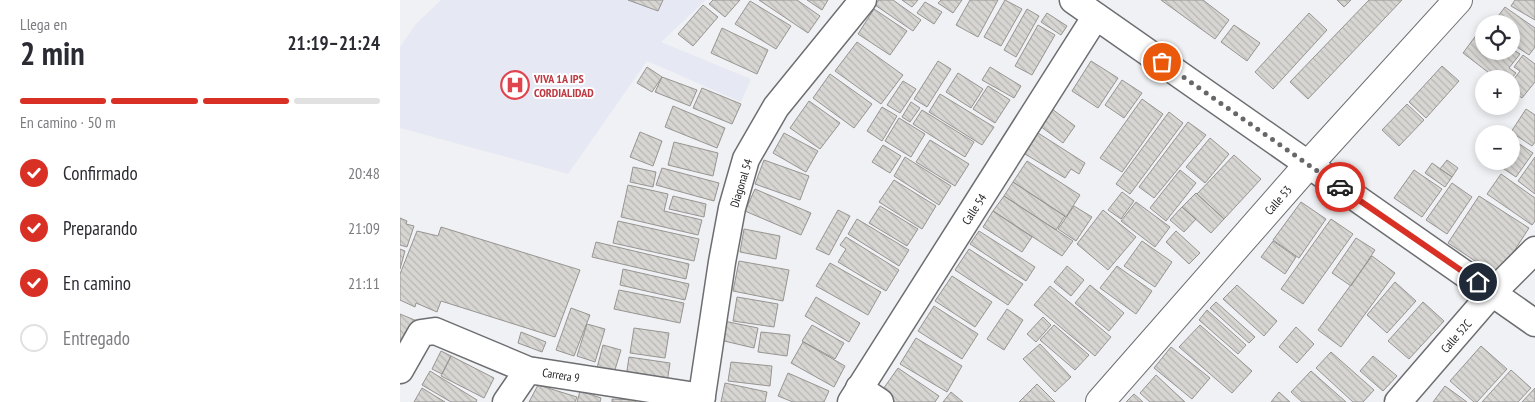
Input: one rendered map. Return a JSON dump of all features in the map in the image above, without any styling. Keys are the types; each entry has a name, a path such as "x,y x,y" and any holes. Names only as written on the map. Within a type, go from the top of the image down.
{"street":[{"name":"Diagonal 54","path":"701,400 732,208 746,159 776,107 863,0"},
{"path":"1073,0 1535,323"},
{"name":"Calle 53","path":"1100,402 1308,165 1458,0"},
{"name":"Calle 54","path":"863,397 1096,16"},
{"name":"Calle 52C","path":"1398,402 1493,292 1535,250"},
{"name":"Carrera 9","path":"400,370 417,338 421,333 427,331 441,333 528,370 701,400"},
{"path":"506,402 528,370"}],"shaded area":[{"name":"VIVA 1A IPS CORDIALIDAD","path":"441,0 706,0 661,42 751,79 741,102 647,61 568,174 400,128 400,47 416,24"}],"building":[{"path":"628,0 663,0 658,11"},
{"path":"713,0 740,0 725,17 709,4"},
{"path":"759,0 797,0 820,16 808,33"},
{"path":"807,0 828,0 822,10"},
{"path":"879,0 893,0 921,20 913,31 875,5"},
{"path":"902,0 918,0 912,7"},
{"path":"941,0 962,0 953,13 938,3"},
{"path":"970,0 998,0 978,37 956,25"},
{"path":"1005,0 1022,9 1001,46 984,37"},
{"path":"1161,0 1203,0 1229,20 1215,39"},
{"path":"1337,0 1351,0 1344,7"},
{"path":"1369,0 1402,0 1308,99 1290,82"},
{"path":"1515,0 1535,0 1535,20 1511,6"},
{"path":"750,1 791,26 776,49 735,24"},
{"path":"925,2 942,12 934,24 917,13"},
{"path":"703,5 718,17 693,46 678,34"},
{"path":"1505,7 1516,15 1499,15"},
{"path":"874,9 907,31 890,55 858,34"},
{"path":"1027,9 1039,16 1016,57 1004,50"},
{"path":"1047,13 1067,26 1061,35 1041,22"},
{"path":"1309,13 1327,30 1273,89 1255,72"},
{"path":"1520,18 1535,28 1535,47 1529,55 1520,49"},
{"path":"1038,25 1055,35 1032,75 1015,66"},
{"path":"1234,25 1260,43 1247,61 1221,42"},
{"path":"722,28 768,50 757,74 711,53"},
{"path":"1475,37 1475,60 1515,60 1509,68 1512,70 1485,70 1463,53"},
{"path":"857,42 903,75 881,104 835,71"},
{"path":"1523,55 1535,64 1535,82 1522,98 1520,97 1520,70 1514,67"},
{"path":"938,61 951,69 927,107 914,99"},
{"path":"1091,61 1118,78 1098,108 1072,91"},
{"path":"1442,66 1459,81 1426,118 1409,102"},
{"path":"647,67 662,77 652,92 637,83"},
{"path":"990,67 1021,86 1014,98 982,80"},
{"path":"958,73 983,89 971,108 946,92"},
{"path":"830,74 872,104 854,128 813,98"},
{"path":"662,77 697,90 690,106 655,92"},
{"path":"1122,80 1142,93 1124,118 1105,105"},
{"path":"903,81 916,89 900,113 887,105"},
{"path":"988,86 1010,100 995,123 973,109"},
{"path":"702,88 741,104 732,124 693,108"},
{"path":"940,94 994,127 982,145 929,112"},
{"path":"1142,99 1163,114 1122,172 1100,158"},
{"path":"809,101 840,123 820,149 790,128"},
{"path":"911,102 920,108 910,122 902,117"},
{"path":"1407,104 1424,120 1399,146 1382,130"},
{"path":"673,106 725,128 717,148 665,127"},
{"path":"882,107 897,116 882,141 867,131"},
{"path":"1052,109 1075,126 1063,143 1040,126"},
{"path":"1526,109 1535,115 1535,142 1532,146 1520,138 1520,125 1516,125"},
{"path":"922,110 974,142 965,157 913,124"},
{"path":"1169,112 1183,123 1130,194 1116,184"},
{"path":"899,118 925,134 911,157 885,141"},
{"path":"1188,122 1206,135 1154,198 1139,187"},
{"path":"640,132 662,141 653,166 630,157"},
{"path":"784,133 818,151 806,172 773,153"},
{"path":"1038,133 1085,163 1079,174 1071,169 1065,178 1025,154"},
{"path":"1210,138 1229,154 1205,183 1186,167"},
{"path":"930,140 969,164 955,186 916,162"},
{"path":"674,142 718,153 713,176 668,165"},
{"path":"1520,144 1533,153 1516,177 1506,170 1520,170"},
{"path":"883,145 901,156 890,173 872,162"},
{"path":"1234,155 1261,179 1224,219 1197,194"},
{"path":"905,157 951,186 939,205 894,176"},
{"path":"1535,157 1535,194 1518,181"},
{"path":"764,160 809,176 800,200 755,184"},
{"path":"1447,160 1458,168 1452,177 1440,169"},
{"path":"1027,161 1080,195 1066,217 1013,182"},
{"path":"1432,163 1452,177 1445,187 1425,173"},
{"path":"633,167 656,172 653,187 630,182"},
{"path":"662,168 719,183 714,201 656,185"},
{"path":"1180,170 1196,183 1166,221 1150,208"},
{"path":"1414,170 1442,189 1422,217 1394,198"},
{"path":"1501,174 1535,198 1535,221 1532,225 1487,194"},
{"path":"894,180 936,206 922,229 879,202"},
{"path":"1013,182 1065,216 1056,230 1004,196"},
{"path":"1452,183 1472,197 1447,234 1426,220"},
{"path":"628,185 668,194 664,211 702,220 698,235 621,217"},
{"path":"755,189 811,213 801,235 745,211"},
{"path":"1122,192 1134,201 1121,219 1108,210"},
{"path":"1196,193 1224,219 1211,233 1182,207"},
{"path":"673,196 706,204 704,217 669,209"},
{"path":"1004,196 1073,241 1062,256 993,211"},
{"path":"1479,196 1529,228 1498,276 1448,243"},
{"path":"1136,202 1170,227 1155,247 1121,221"},
{"path":"1301,202 1326,219 1299,258 1273,240"},
{"path":"880,206 918,229 907,246 869,223"},
{"path":"1074,206 1092,217 1076,241 1058,229"},
{"path":"1182,207 1196,219 1184,232 1170,220"},
{"path":"838,210 850,216 829,255 816,249"},
{"path":"1103,210 1136,237 1108,270 1077,244"},
{"path":"993,211 1032,237 1022,252 983,227"},
{"path":"400,218 407,221 406,224 414,226 407,247 400,245"},
{"path":"857,219 909,250 899,266 848,234"},
{"path":"1331,219 1353,234 1303,304 1281,289"},
{"path":"618,221 699,239 694,261 613,243"},
{"path":"441,227 580,270 555,337 441,301 437,312 416,303 415,307 400,300 400,274 417,231 438,236"},
{"path":"744,229 780,236 776,259 740,252"},
{"path":"979,231 1035,267 1026,281 970,244"},
{"path":"1176,231 1200,253 1189,264 1166,242"},
{"path":"846,237 899,270 886,291 838,262 846,249 840,245"},
{"path":"1356,238 1375,250 1351,286 1332,273"},
{"path":"1142,241 1172,262 1155,287 1124,266"},
{"path":"1273,241 1296,257 1285,274 1261,257"},
{"path":"596,242 689,264 686,279 592,257"},
{"path":"400,249 405,251 400,269"},
{"path":"969,249 1023,284 1008,305 955,270"},
{"path":"1372,256 1395,273 1341,347 1318,330"},
{"path":"739,261 789,270 783,301 733,291"},
{"path":"830,263 881,292 868,315 816,286"},
{"path":"1067,266 1084,280 1071,296 1054,282"},
{"path":"1117,266 1152,291 1136,314 1100,288"},
{"path":"623,269 689,284 685,300 620,285"},
{"path":"952,276 992,302 975,327 935,301"},
{"path":"1395,282 1416,301 1387,333 1367,315"},
{"path":"1090,285 1124,313 1109,331 1075,303"},
{"path":"1237,285 1277,321 1264,336 1223,299"},
{"path":"1050,286 1111,337 1095,356 1034,305"},
{"path":"619,290 684,303 680,323 614,309"},
{"path":"737,297 778,304 774,327 733,321"},
{"path":"816,297 860,323 849,342 805,316"},
{"path":"1216,302 1255,337 1249,343 1210,308"},
{"path":"1423,302 1444,321 1409,359 1388,341"},
{"path":"934,306 978,334 962,359 918,331"},
{"path":"571,308 590,315 574,356 556,350"},
{"path":"1007,309 1023,320 1004,350 987,339"},
{"path":"1207,310 1246,345 1238,354 1199,320"},
{"path":"400,314 417,321 407,344 400,341"},
{"path":"1043,317 1051,325 1036,342 1027,334"},
{"path":"724,321 758,328 754,348 720,340"},
{"path":"587,324 605,329 595,362 577,356"},
{"path":"812,325 844,343 835,359 802,341"},
{"path":"1054,325 1089,355 1075,370 1040,340"},
{"path":"1200,325 1252,371 1232,393 1179,347"},
{"path":"1296,327 1314,344 1297,363 1279,347"},
{"path":"634,328 669,333 665,358 630,353"},
{"path":"521,332 546,342 542,352 518,343"},
{"path":"761,332 790,335 787,356 758,352"},
{"path":"916,338 962,366 947,392 900,364"},
{"path":"803,342 845,366 834,387 791,363"},
{"path":"1040,344 1071,377 1055,392 1023,359"},
{"path":"603,345 621,350 614,373 597,368"},
{"path":"1481,346 1507,369 1477,402 1474,402 1450,381"},
{"path":"1171,347 1210,378 1192,399 1154,368"},
{"path":"441,351 451,356 442,374 432,369"},
{"path":"1331,352 1374,390 1363,402 1353,402 1316,368"},
{"path":"451,356 494,378 484,398 441,376"},
{"path":"1373,356 1397,376 1383,391 1360,371"},
{"path":"629,357 670,363 667,383 626,377"},
{"path":"731,362 772,366 770,386 728,381"},
{"path":"898,368 939,396 935,402 895,402 881,392"},
{"path":"1511,370 1531,388 1518,402 1482,402"},
{"path":"430,371 477,400 476,402 451,402 422,385"},
{"path":"1311,371 1346,402 1302,402 1291,392"},
{"path":"788,373 829,391 824,402 793,402 778,396"},
{"path":"1156,375 1185,402 1150,402 1140,393"},
{"path":"725,383 767,392 765,402 721,402"},
{"path":"1037,384 1055,402 1019,402"},
{"path":"538,385 577,397 575,402 529,402"},
{"path":"1445,386 1467,402 1433,402"},
{"path":"422,388 445,402 414,402"},
{"path":"1535,388 1535,402 1522,402"},
{"path":"580,391 601,398 600,402 577,402"},
{"path":"951,392 963,402 943,402"},
{"path":"1279,392 1290,402 1271,402"},
{"path":"1134,394 1143,402 1126,402"},
{"path":"612,399 636,400 636,402 612,402"}],"way so far":[{"path":"1162,62 1340,187"}],"place":[{"name":"VIVA 1A IPS CORDIALIDAD","path":"515,85"}],"route":[{"path":"1340,187 1478,282"}]}
